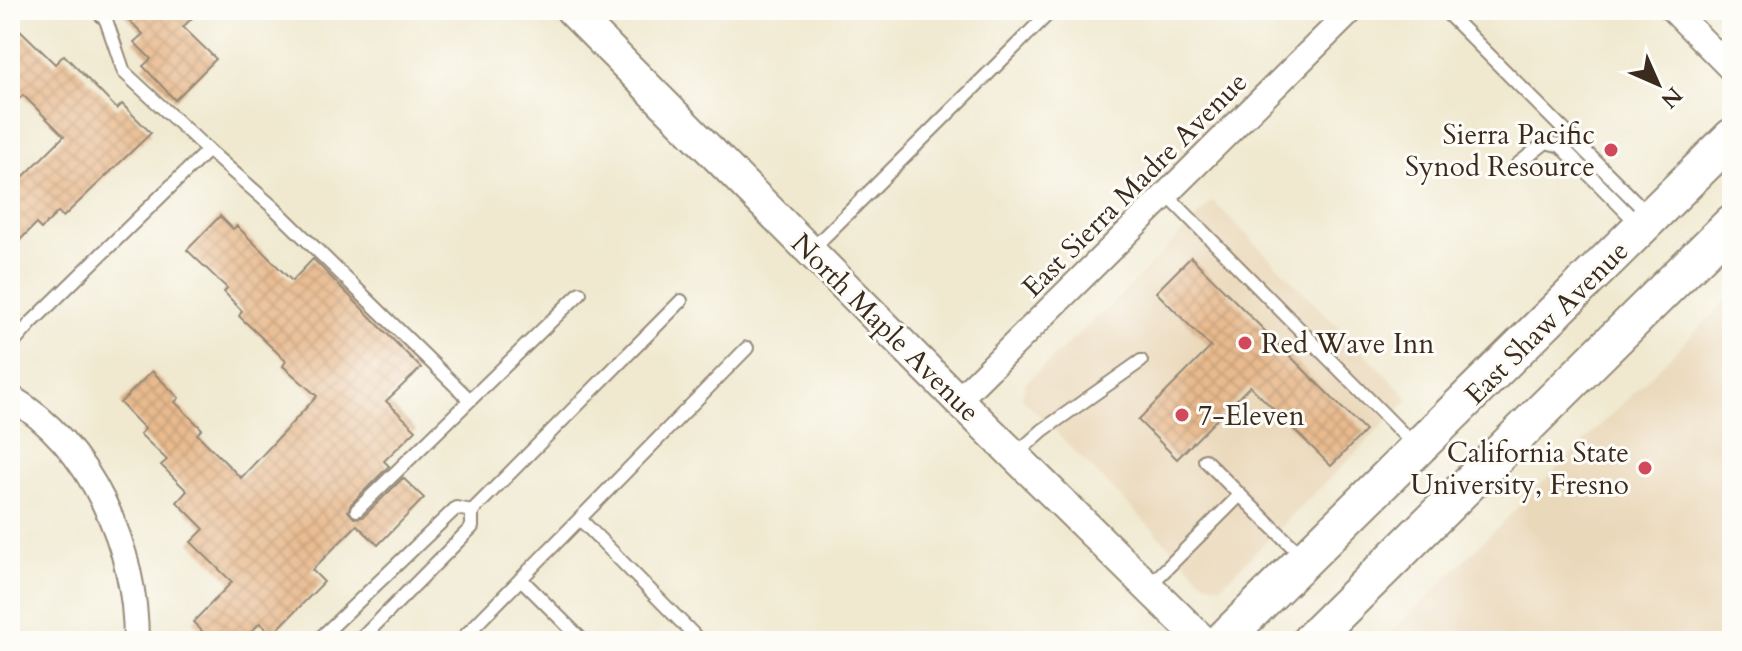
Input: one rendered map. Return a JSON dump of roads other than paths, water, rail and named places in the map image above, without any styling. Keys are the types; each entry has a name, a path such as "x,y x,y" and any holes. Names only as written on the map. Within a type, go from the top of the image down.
{"main road":[{"name":"East Shaw Avenue","path":"1222,641 1732,137"},
{"path":"1310,641 1732,223"}],"street":[{"name":"North Maple Avenue","path":"571,10 1014,456 1203,641"},
{"name":"East Sierra Madre Avenue","path":"958,400 1352,10"},
{"path":"1673,10 1732,70"},
{"path":"10,397 45,423 70,450 95,486 117,530 129,574 136,641"}],"lane":[{"path":"96,10 106,20 124,72 273,207 470,400"},
{"path":"810,251 1052,10"},
{"path":"1444,10 1646,222"},
{"path":"1517,165 1546,142 1561,146 1646,222"},
{"path":"10,347 208,150"},
{"path":"1166,194 1417,449"},
{"path":"357,510 580,293"},
{"path":"359,641 472,527 472,511 681,301"},
{"path":"460,641 747,348"},
{"path":"1014,456 1043,430 1141,361"},
{"path":"1205,460 1305,559"},
{"path":"1148,587 1240,495"},
{"path":"317,641 456,508 472,511"},
{"path":"580,519 700,641"},
{"path":"521,579 583,641"}],"place":[{"name":"Sierra Pacific Synod Resource","path":"1611,150"},
{"name":"Red Wave Inn","path":"1245,343"},
{"name":"7-Eleven","path":"1182,415"},
{"name":"California State University, Fresno","path":"1645,468"}]}
